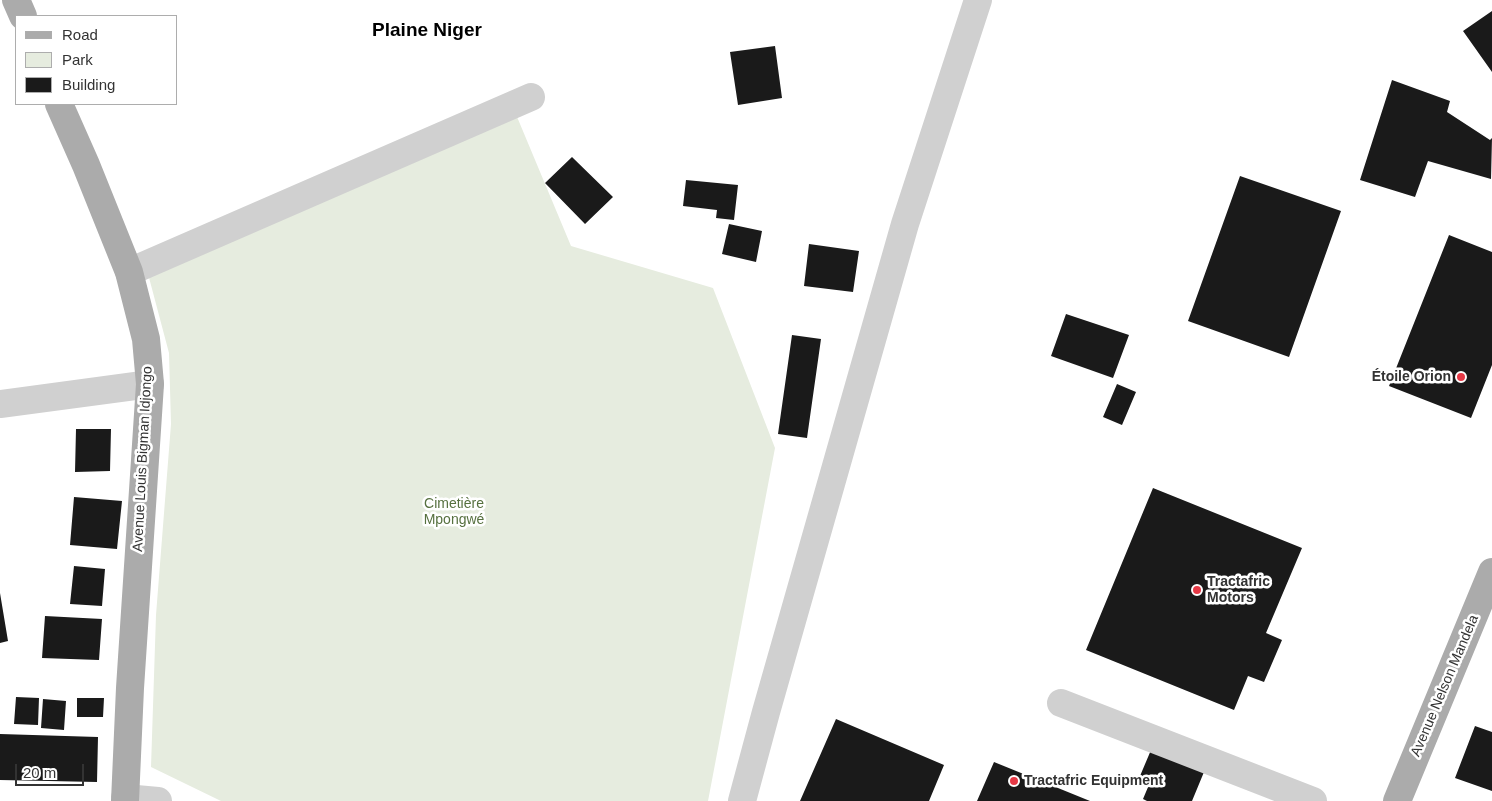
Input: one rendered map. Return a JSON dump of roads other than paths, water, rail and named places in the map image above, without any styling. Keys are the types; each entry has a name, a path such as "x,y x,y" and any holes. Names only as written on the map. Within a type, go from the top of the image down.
{"main road":[{"path":"16,0 23,15"},
{"name":"Avenue Louis Bigman Idjongo","path":"59,105 129,272 146,339 150,384 130,688 126,799"},
{"name":"Avenue Nelson Mandela","path":"1397,801 1492,572"}],"street":[{"path":"742,801 905,224 978,0"},
{"path":"129,272 531,97"},
{"path":"0,404 150,384"},
{"path":"1061,703 1313,801"},
{"path":"126,799 158,801"}],"place":[{"name":"Étoile Orion","path":"1461,377"},
{"name":"Tractafric Motors","path":"1197,590"},
{"name":"Tractafric Equipment","path":"1014,781"}],"district":[{"name":"Plaine Niger","path":"427,31"}],"park label":[{"name":"Cimetière Mpongwé","path":"454,512"}]}
